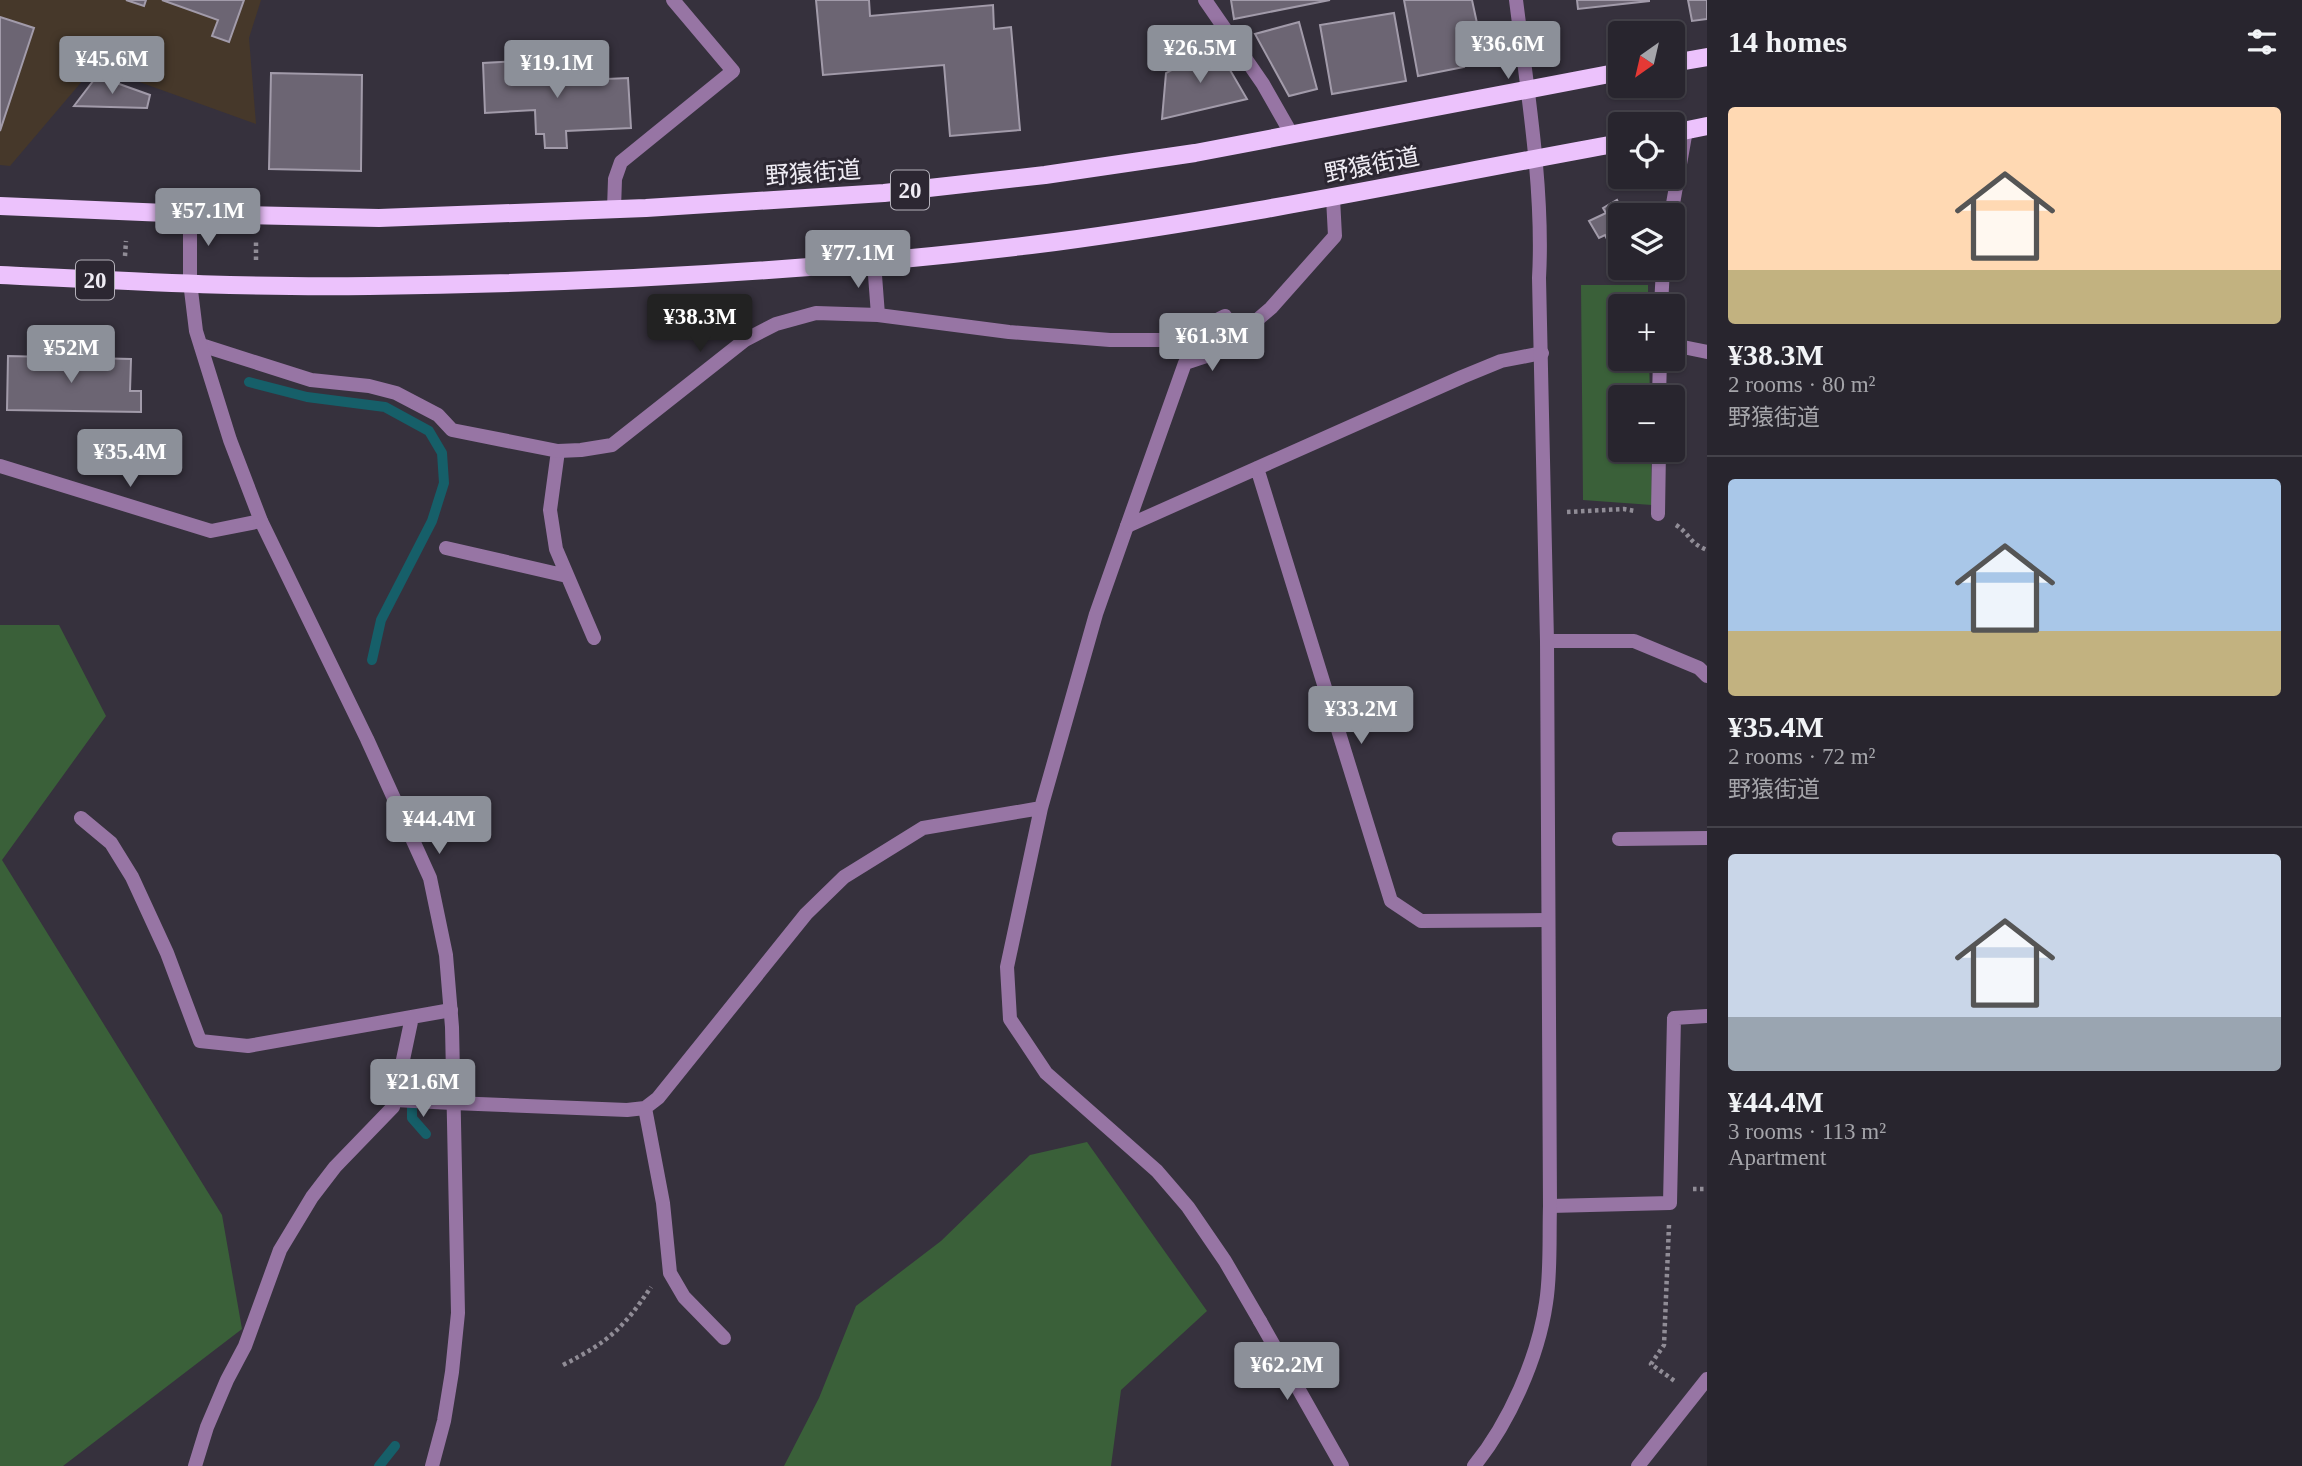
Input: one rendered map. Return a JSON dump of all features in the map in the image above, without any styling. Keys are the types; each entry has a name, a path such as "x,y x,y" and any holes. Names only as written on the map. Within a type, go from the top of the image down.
{"main road":[{"path":"1685,61 1707,57"},
{"name":"野猿街道","path":"0,206 379,218 614,209 884,193 1059,173 1195,153 1416,113 1608,74"},
{"path":"1685,130 1707,126"},
{"name":"野猿街道","path":"0,275 366,286 639,278 874,262 1185,224 1608,145"}],"street":[{"path":"614,209 615,179 621,162 733,71 673,0"},
{"path":"1205,0 1263,84 1292,135"},
{"path":"1474,1466 1485,1453 1514,1401 1536,1346 1546,1303 1550,1206 1547,640 1540,252 1534,159 1516,0"},
{"path":"1334,198 1335,236 1271,308 1221,351 1185,363 1096,614 1041,808 1007,967 1010,1019 1046,1073 1157,1171 1188,1207 1225,1261 1342,1466"},
{"path":"190,214 190,282 196,331 230,440 261,521 367,739 430,878 446,956 451,1010 458,1313 444,1421 432,1466"},
{"path":"874,262 878,316"},
{"path":"201,345 311,380 369,386 396,393 438,415 452,430 558,451 612,446 745,340 776,324 816,313 878,316 1009,332 1111,340 1177,340 1225,316"},
{"path":"1685,347 1707,352"},
{"path":"1127,526 1462,377 1501,361 1542,353"},
{"path":"558,451 550,510 556,550 594,638"},
{"path":"1658,514 1659,462"},
{"path":"0,466 211,531 261,521"},
{"path":"1257,467 1391,901 1421,921 1548,920"},
{"path":"446,548 567,576"},
{"path":"1547,640 1634,641 1699,668 1707,677"},
{"path":"395,1100 627,1110 645,1108 658,1098 806,914 844,877 923,828 1041,808"},
{"path":"81,818 111,843 132,877 167,953 200,1041 248,1046 451,1010"},
{"path":"1619,839 1707,838"},
{"path":"1550,1206 1670,1203 1674,1018 1707,1016"},
{"path":"195,1466 207,1427 245,1346 280,1250 327,1177 393,1107 412,1017"},
{"path":"645,1108 663,1203 670,1273 684,1297 724,1338"},
{"path":"1638,1466 1707,1379"}],"path":[{"path":"256,232 256,264"},
{"path":"125,260 126,241"},
{"path":"1543,514 1624,509 1658,514 1681,529 1694,545 1707,550"},
{"path":"1670,1203 1664,1345 1651,1364 1694,1395"},
{"path":"563,1365 614,1334 635,1310 669,1260"}],"shaded area":[{"path":"0,0 261,0 249,38 256,124 95,66 10,166 0,165"}],"green space":[{"path":"1581,285 1648,285 1648,294 1608,294 1608,371 1649,371 1650,385 1608,385 1608,462 1651,462 1652,505 1583,500"},
{"path":"0,625 59,625 106,716 2,860 222,1215 242,1329 63,1466 0,1466"},
{"path":"1087,1142 1207,1311 1121,1390 1111,1466 784,1466 819,1398 856,1306 941,1241 1030,1155"}],"building":[{"path":"126,0 146,0 144,6"},
{"path":"162,0 244,0 229,42 212,36 218,20"},
{"path":"816,0 869,0 870,16 993,5 994,29 1011,27 1020,130 950,136 944,65 823,75"},
{"path":"1231,0 1330,0 1234,19"},
{"path":"1404,0 1472,0 1480,37 1458,41 1464,67 1418,76"},
{"path":"1577,0 1649,0 1649,1 1578,9"},
{"path":"1688,0 1707,0 1707,19 1692,21"},
{"path":"1394,13 1406,81 1332,94 1320,25"},
{"path":"0,17 34,28 0,131"},
{"path":"1299,22 1317,89 1289,96 1255,34"},
{"path":"1216,46 1247,99 1162,119 1166,73"},
{"path":"538,60 538,82 628,78 631,128 566,131 567,148 545,148 544,134 536,134 535,110 485,113 483,63"},
{"path":"271,73 362,75 361,171 269,169"},
{"path":"97,76 150,95 147,108 74,106"},
{"path":"1608,205 1608,241 1605,235 1599,238 1589,221 1606,213 1603,208"},
{"path":"8,356 131,359 130,391 141,391 141,412 7,410"}],"waterway":[{"path":"249,382 307,397 385,407 429,431 442,453 444,483 432,521 381,620 372,660"},
{"path":"412,1106 412,1118 426,1134"},
{"path":"379,1466 395,1446"}]}
